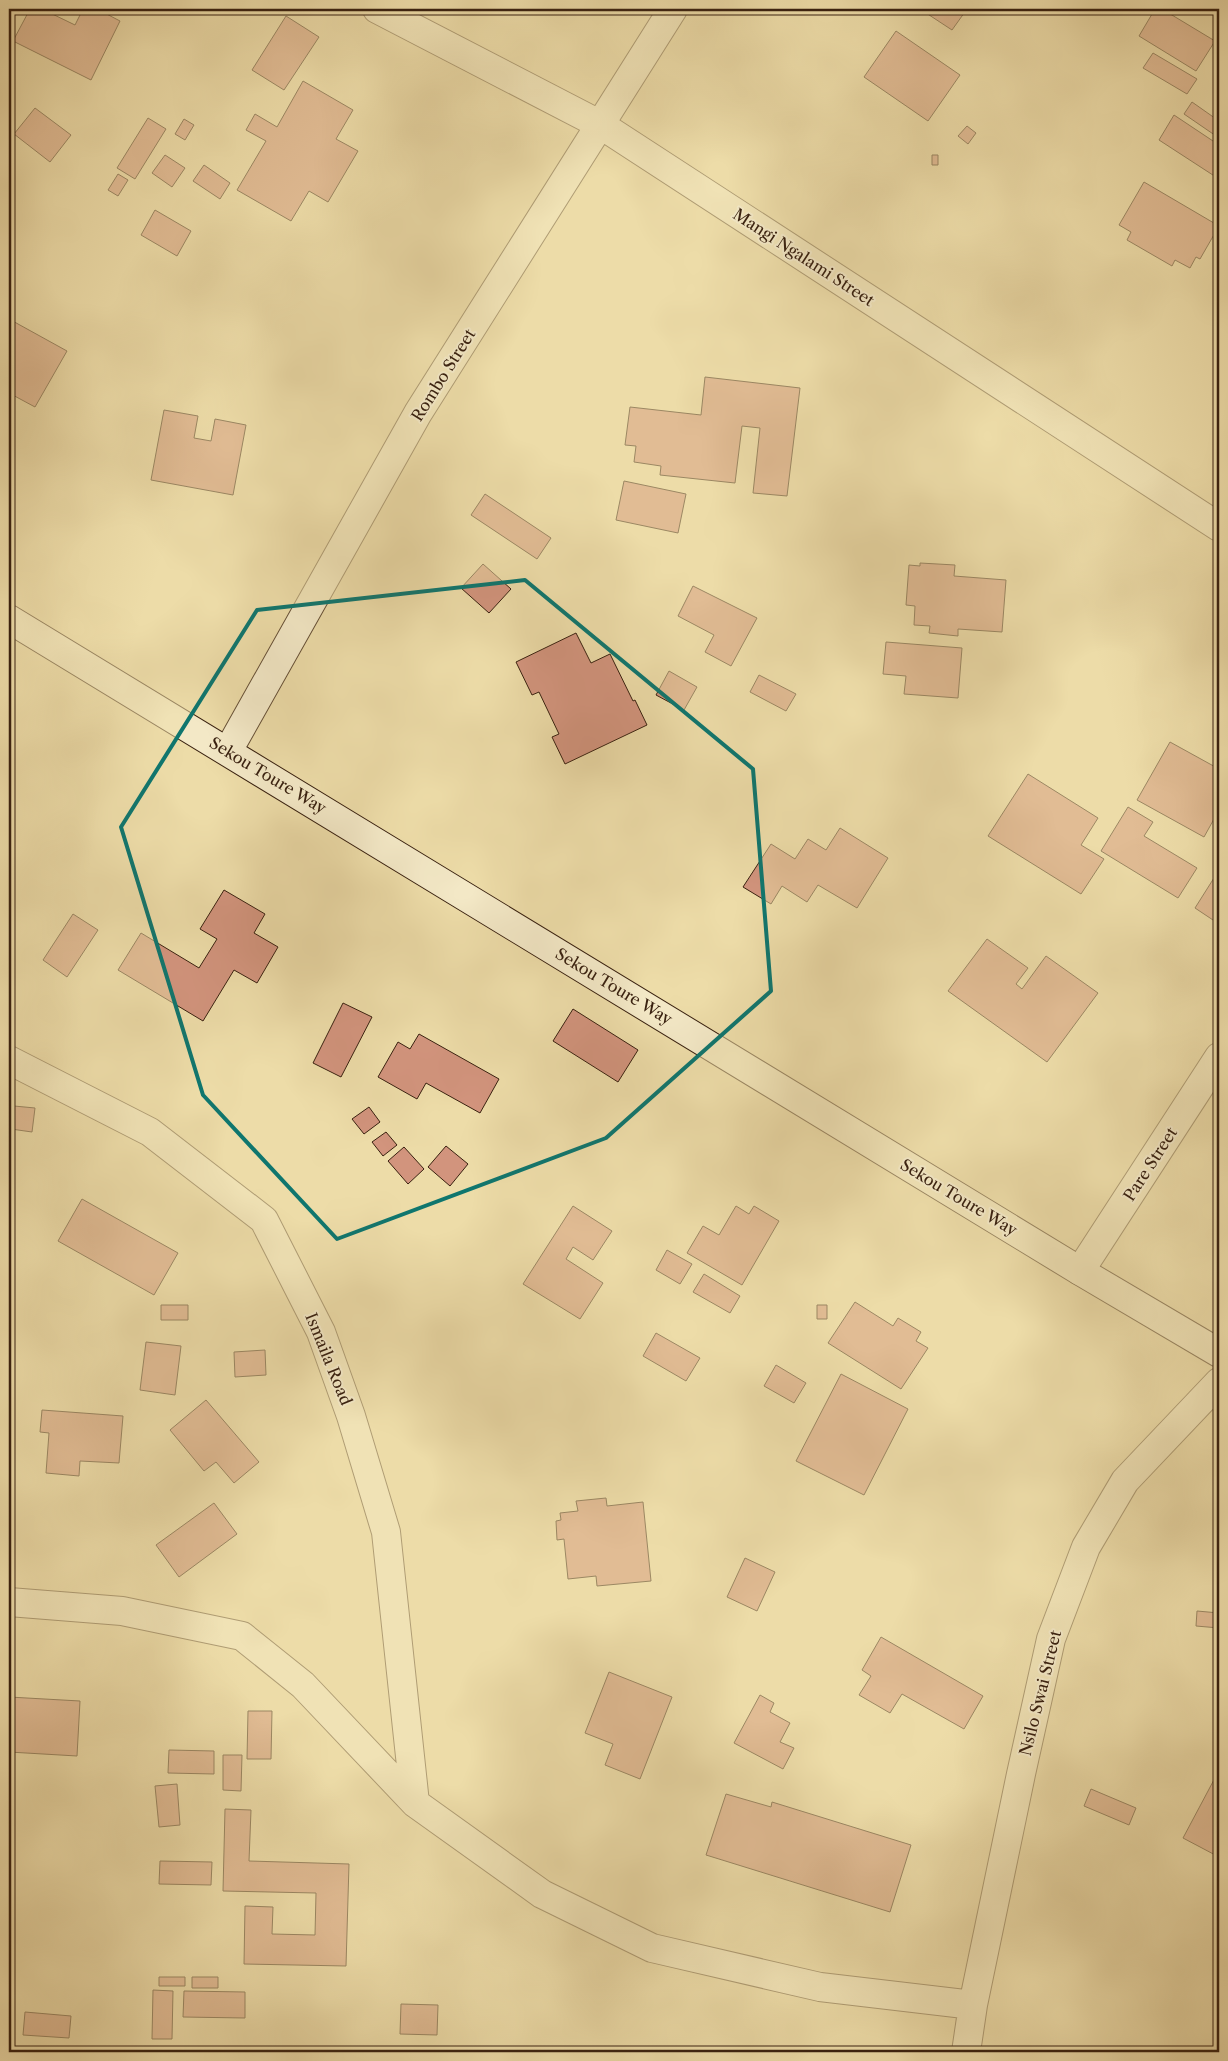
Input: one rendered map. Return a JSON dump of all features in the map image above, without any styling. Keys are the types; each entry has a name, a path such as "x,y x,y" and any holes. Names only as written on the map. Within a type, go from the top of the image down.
{"street":[{"name":"Mangi Ngalami Street","path":"377,9 602,124 1219,527"},
{"name":"Rombo Street","path":"228,751 418,413 673,9"},
{"name":"Sekou Toure Way","path":"9,619 1080,1271 1219,1353"},
{"name":"Pare Street","path":"1080,1271 1219,1057"},
{"name":"Ismaila Road","path":"9,1060 150,1132 264,1220 321,1332 351,1416 386,1532 415,1803"},
{"name":"Nsilo Swai Street","path":"966,2052 973,2005 1021,1774 1052,1639 1086,1547 1125,1481 1219,1382"},
{"path":"9,1602 122,1611 242,1636 303,1685 415,1803 542,1894 652,1948 820,1987 973,2005"}],"highlighted area":[{"path":"525,580 753,769 771,991 606,1138 337,1239 203,1095 121,827 257,610"}],"building":[{"path":"30,9 42,9 75,25 83,9 97,9 120,21 91,80 13,41"},
{"path":"920,9 967,9 952,30"},
{"path":"1155,9 1162,9 1215,41 1196,71 1139,36"},
{"path":"286,16 319,37 284,90 252,70"},
{"path":"896,31 960,75 928,121 864,77"},
{"path":"1153,53 1197,79 1187,94 1143,68"},
{"path":"303,81 353,110 336,139 358,151 328,202 309,191 291,221 237,190 266,141 246,130 255,114 277,127"},
{"path":"1192,102 1219,121 1219,138 1184,114"},
{"path":"35,108 71,135 50,162 14,134"},
{"path":"1174,115 1219,145 1219,179 1159,140"},
{"path":"148,118 166,129 135,179 117,168"},
{"path":"184,119 194,125 185,140 175,134"},
{"path":"967,126 976,133 968,144 958,136"},
{"path":"165,155 185,168 172,187 152,173"},
{"path":"932,155 938,155 938,165 932,165"},
{"path":"204,165 230,183 220,199 193,181"},
{"path":"118,174 128,180 118,196 108,190"},
{"path":"1144,182 1219,226 1200,259 1196,257 1190,268 1175,260 1172,266 1127,240 1131,232 1119,225"},
{"path":"155,210 191,231 177,256 141,235"},
{"path":"9,319 67,351 35,407 9,393"},
{"path":"705,377 800,388 787,496 753,493 760,428 742,426 735,483 660,475 661,466 634,462 636,446 625,445 630,407 701,415"},
{"path":"164,410 198,416 194,438 211,441 215,419 246,425 233,495 151,480"},
{"path":"624,481 686,494 678,533 616,520"},
{"path":"485,494 551,538 537,559 471,515"},
{"path":"920,563 955,565 954,576 1006,580 1002,632 958,629 958,636 929,633 930,626 914,625 915,606 906,605 909,565 920,566"},
{"path":"483,564 511,589 489,613 461,588"},
{"path":"693,586 757,618 731,666 705,652 714,635 678,616"},
{"path":"576,633 591,663 610,654 647,725 565,764 552,737 559,734 539,692 532,695 516,662"},
{"path":"886,642 962,648 958,698 904,694 906,676 883,674"},
{"path":"669,671 697,687 684,710 656,695"},
{"path":"759,675 796,694 786,711 750,692"},
{"path":"1170,742 1219,769 1219,810 1204,837 1137,800"},
{"path":"1028,774 1098,818 1081,845 1104,859 1081,894 988,836"},
{"path":"1128,807 1153,822 1144,836 1197,868 1178,898 1101,851"},
{"path":"840,828 888,858 857,908 818,885 807,902 782,886 771,904 743,887 771,844 795,859 808,839 826,850"},
{"path":"1219,870 1219,924 1195,908"},
{"path":"224,890 265,914 254,933 278,947 257,983 234,970 203,1021 118,970 141,933 199,968 217,939 200,929"},
{"path":"73,914 98,930 67,977 43,960"},
{"path":"987,939 1028,968 1016,984 1022,989 1046,956 1098,993 1047,1062 948,991"},
{"path":"343,1003 372,1017 341,1077 313,1063"},
{"path":"573,1009 638,1050 618,1082 553,1041"},
{"path":"419,1034 499,1079 480,1113 426,1083 417,1099 378,1077 398,1042 410,1049"},
{"path":"14,1106 35,1108 32,1132 11,1129"},
{"path":"369,1107 380,1122 364,1134 352,1119"},
{"path":"386,1132 397,1145 383,1156 372,1142"},
{"path":"446,1146 468,1164 450,1186 428,1167"},
{"path":"404,1147 424,1169 408,1184 388,1161"},
{"path":"82,1199 178,1253 154,1295 58,1241"},
{"path":"573,1206 612,1231 593,1260 573,1247 566,1259 603,1283 580,1319 523,1284"},
{"path":"736,1206 749,1214 754,1206 779,1221 742,1285 687,1253 703,1226 719,1235"},
{"path":"667,1250 692,1264 680,1284 656,1270"},
{"path":"704,1274 740,1296 730,1313 693,1292"},
{"path":"855,1302 893,1326 898,1318 921,1332 916,1341 928,1348 901,1389 828,1343"},
{"path":"161,1305 188,1305 188,1320 161,1320"},
{"path":"817,1305 827,1305 827,1319 817,1319"},
{"path":"656,1333 700,1358 686,1381 643,1356"},
{"path":"146,1342 181,1346 175,1395 140,1390"},
{"path":"265,1350 266,1375 235,1377 234,1352"},
{"path":"776,1365 806,1383 794,1403 764,1386"},
{"path":"841,1374 908,1409 864,1495 796,1461"},
{"path":"206,1400 259,1462 234,1483 216,1462 204,1471 170,1430"},
{"path":"42,1410 123,1416 119,1463 80,1461 79,1476 46,1473 49,1433 40,1432"},
{"path":"606,1498 607,1506 643,1502 651,1581 597,1586 596,1576 568,1579 564,1539 557,1540 556,1521 561,1520 560,1513 578,1511 576,1501"},
{"path":"214,1503 237,1534 179,1577 156,1545"},
{"path":"745,1558 775,1572 757,1611 727,1597"},
{"path":"1197,1611 1219,1613 1219,1628 1196,1626"},
{"path":"881,1637 983,1696 964,1729 902,1694 890,1713 859,1695 871,1676 862,1670"},
{"path":"609,1672 672,1697 640,1779 605,1765 613,1744 585,1733"},
{"path":"760,1695 774,1703 770,1712 790,1723 780,1742 794,1748 783,1769 734,1743"},
{"path":"9,1697 80,1701 77,1756 9,1752"},
{"path":"248,1711 272,1711 271,1759 247,1759"},
{"path":"169,1750 214,1751 214,1774 168,1773"},
{"path":"223,1755 242,1755 241,1791 223,1790"},
{"path":"1216,1776 1219,1778 1219,1857 1183,1838"},
{"path":"177,1784 180,1825 159,1827 155,1786"},
{"path":"1091,1789 1136,1808 1129,1825 1084,1806"},
{"path":"726,1794 771,1807 772,1802 911,1845 890,1912 706,1855"},
{"path":"225,1809 251,1810 249,1861 349,1864 346,1966 244,1964 245,1906 273,1907 272,1934 315,1935 316,1893 223,1891"},
{"path":"160,1861 212,1862 211,1885 159,1884"},
{"path":"159,1977 185,1977 185,1986 159,1986"},
{"path":"192,1977 218,1977 218,1988 192,1988"},
{"path":"153,1990 173,1991 172,2039 152,2039"},
{"path":"184,1991 245,1992 245,2018 183,2017"},
{"path":"401,2004 438,2005 437,2035 400,2034"},
{"path":"25,2012 71,2016 69,2038 23,2035"}]}
